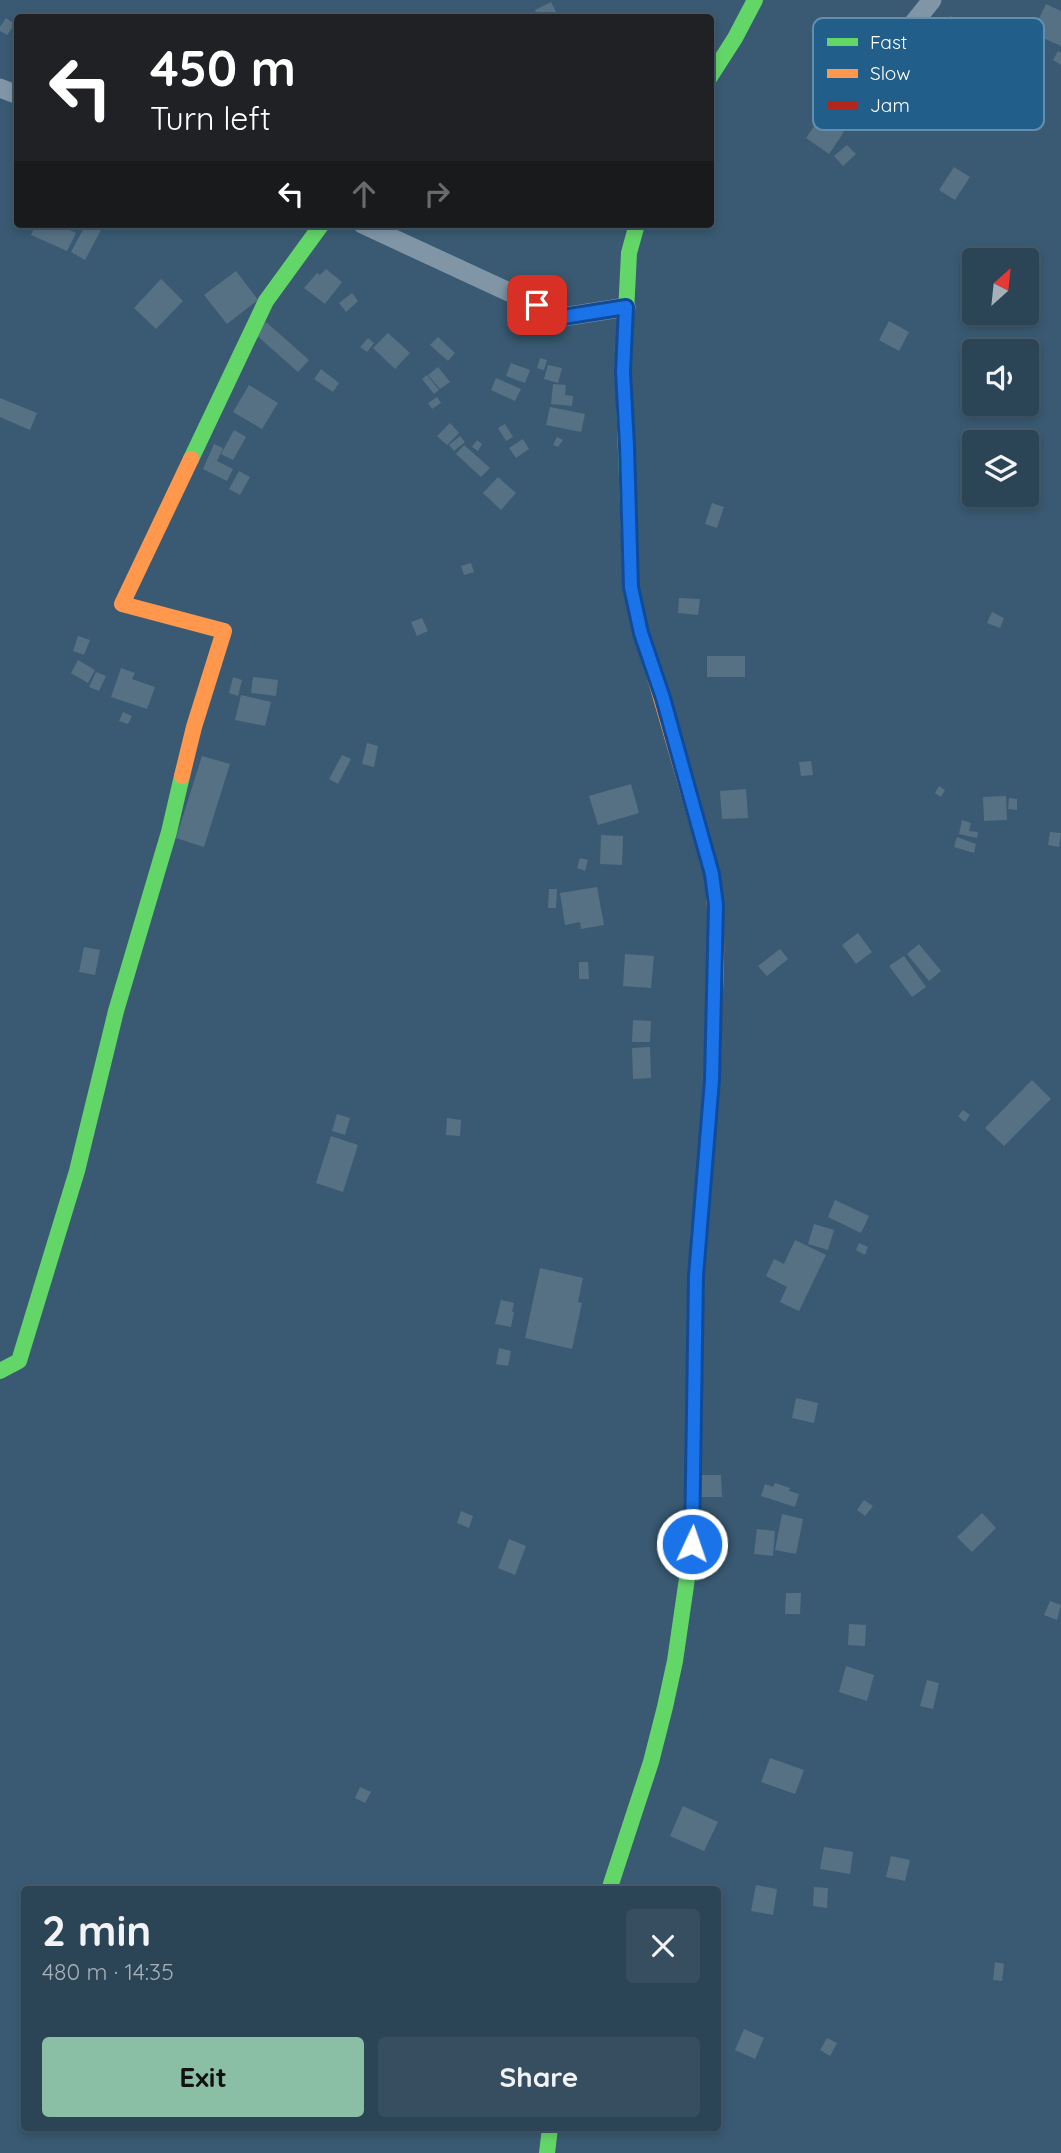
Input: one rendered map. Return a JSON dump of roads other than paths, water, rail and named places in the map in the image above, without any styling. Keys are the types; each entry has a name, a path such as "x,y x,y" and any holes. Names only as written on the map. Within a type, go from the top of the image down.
{"street":[{"path":"714,70 755,0"},
{"path":"918,18 932,0"},
{"path":"0,1371 19,1361 77,1171 116,1011 169,832 194,727 224,631 122,604 266,301 319,228"},
{"path":"371,228 563,317 626,307"},
{"path":"610,1886 651,1762 675,1661 692,1544 696,1276 712,1080 717,942 712,874 663,698 641,633 631,587 623,372 629,253 636,228"},
{"path":"547,2153 550,2131"}]}
